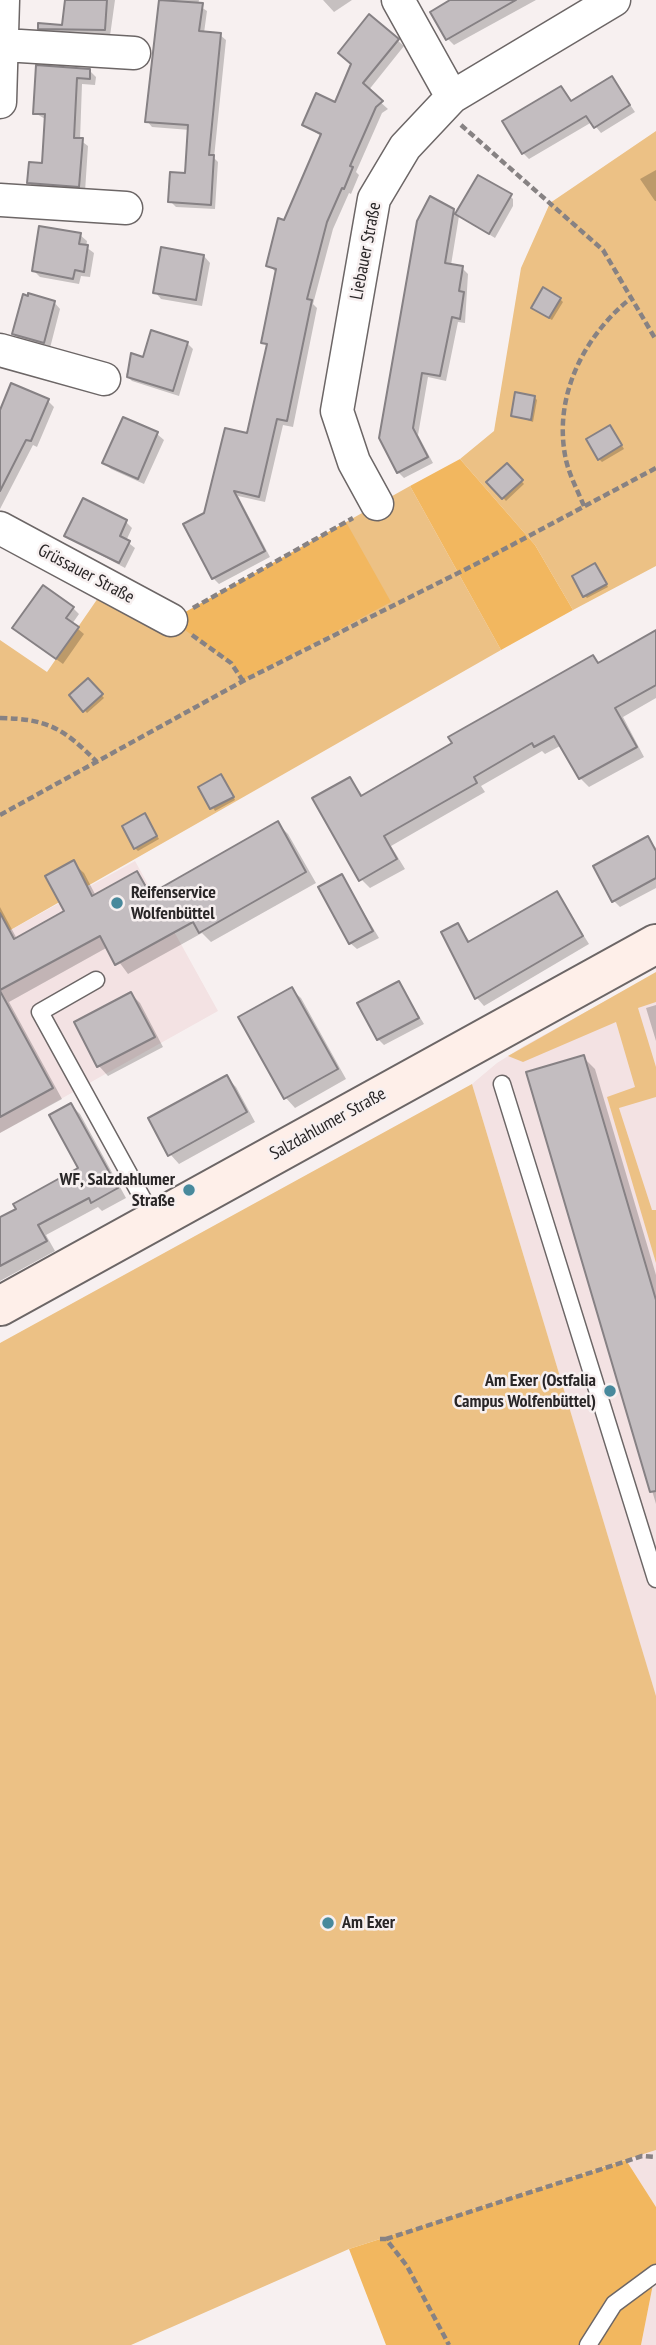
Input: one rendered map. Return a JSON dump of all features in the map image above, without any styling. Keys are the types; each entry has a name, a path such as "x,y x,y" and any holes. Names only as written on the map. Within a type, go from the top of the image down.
{"street":[{"path":"0,102 4,45 3,0"},
{"path":"398,0 447,102"},
{"name":"Liebauer Straße","path":"377,504 354,462 337,411 374,199 405,146 447,102 605,6"},
{"path":"4,45 134,53"},
{"path":"0,200 125,208"},
{"path":"0,350 104,379"},
{"name":"Grüssauer Straße","path":"0,528 171,620"},
{"name":"Salzdahlumer Straße","path":"0,1306 656,944"}],"lane":[{"path":"96,980 40,1012 155,1221"},
{"path":"502,1084 656,1579"},
{"path":"587,2345 614,2304 656,2273"}],"path":[{"path":"447,102 603,250 656,340"},
{"path":"584,506 565,454 563,423 567,396 585,350 597,331 631,298"},
{"path":"0,815 243,681 656,468"},
{"path":"243,681 231,663 171,620 377,504"},
{"path":"0,718 35,719 74,739 97,762"},
{"path":"449,2345 407,2266 383,2239 642,2156 656,2157"}],"shaded area":[{"path":"656,131 656,566 573,610 535,545 460,459 494,431 521,268 550,203"},
{"path":"460,459 535,545 573,610 501,650 410,486"},
{"path":"410,486 501,650 0,936 0,640 47,672 107,585 172,620"},
{"path":"346,522 391,602 243,681 231,663 171,620"},
{"path":"135,861 218,1011 0,1133 0,936"},
{"path":"656,972 656,1002 638,1008 656,1067 656,1097 619,1108 652,1210 656,1210 656,1263 607,1097 635,1087 616,1022 523,1062 508,1056"},
{"name":"Am Exer (Ostfalia Campus Wolfenbüttel)","path":"656,973 656,1697 472,1084 497,1063 524,1046"},
{"name":"Am Exer","path":"472,1084 656,1696 656,2150 349,2249 131,2345 0,2345 0,1343"},
{"path":"656,2150 656,2207 626,2160"},
{"path":"626,2160 656,2207 656,2269 641,2345 386,2345 349,2249"},
{"path":"656,2269 656,2345 641,2345"}],"building":[{"path":"65,0 107,0 105,30 38,29 38,23 62,25"},
{"path":"159,0 203,3 199,31 221,33 209,155 214,155 211,205 168,202 170,172 185,173 188,125 145,122"},
{"path":"450,0 516,0 446,40 430,12"},
{"path":"369,14 399,39 363,83 383,101 376,107 350,166 353,167 344,189 342,188 327,222 307,299 312,300 287,421 277,419 259,497 234,491 265,551 212,579 183,524 204,513 225,428 247,433 267,344 261,343 276,269 266,266 278,218 284,220 321,134 302,125 316,93 335,102 351,64 338,53"},
{"path":"36,65 90,69 90,79 77,78 74,138 83,138 79,187 27,183 29,162 42,163 45,114 33,114"},
{"path":"612,76 630,105 594,128 586,116 522,154 502,121 561,86 571,101"},
{"path":"478,175 512,194 489,234 455,214"},
{"path":"430,196 454,209 445,263 463,266 459,291 464,292 460,319 452,317 440,376 422,373 413,428 428,457 397,473 379,438 417,221"},
{"path":"39,226 81,233 79,244 88,245 84,272 75,270 73,279 32,271"},
{"path":"161,247 204,255 196,300 153,293"},
{"path":"543,287 561,298 549,318 531,308"},
{"path":"28,293 55,301 44,343 12,334 23,294 28,296"},
{"path":"151,330 188,342 173,391 127,377 131,353 143,357"},
{"path":"11,383 49,399 31,441 26,440 0,491 0,410"},
{"path":"515,392 535,396 531,420 511,416"},
{"path":"123,417 158,432 138,479 102,463"},
{"path":"610,425 622,445 598,460 586,439"},
{"path":"507,463 523,480 502,499 486,482"},
{"path":"83,498 127,520 120,536 130,541 119,563 64,536"},
{"path":"595,563 607,584 583,597 572,576"},
{"path":"43,585 74,607 66,618 79,627 56,659 12,628"},
{"path":"656,630 656,685 615,708 637,747 579,779 554,736 534,747 532,743 474,777 477,783 384,836 397,859 359,881 312,798 350,777 361,796 452,743 448,737 593,655 598,663"},
{"path":"88,678 103,694 83,712 69,695"},
{"path":"221,774 234,797 210,809 198,787"},
{"path":"145,813 157,836 134,849 122,826"},
{"path":"278,821 306,872 199,933 193,922 115,965 100,936 0,990 0,913 14,939 64,911 45,876 74,860 92,896 137,871 150,894"},
{"path":"648,836 656,851 656,878 612,902 593,866"},
{"path":"342,874 373,931 349,944 318,887"},
{"path":"557,891 583,936 475,999 441,932 458,923 468,942"},
{"path":"399,981 419,1018 377,1040 357,1003"},
{"path":"292,987 338,1069 284,1099 238,1017"},
{"path":"0,991 53,1088 0,1117"},
{"path":"131,992 155,1037 97,1067 74,1022"},
{"path":"584,1055 656,1300 656,1491 650,1492 526,1072"},
{"path":"227,1075 247,1112 168,1156 148,1118"},
{"path":"71,1103 118,1188 91,1203 89,1198 38,1225 47,1241 0,1266 0,1217 16,1209 13,1204 78,1168 49,1115"}],"place":[{"name":"Reifenservice Wolfenbüttel","path":"117,903"},
{"name":"WF, Salzdahlumer Straße","path":"189,1190"},
{"name":"Am Exer (Ostfalia Campus Wolfenbüttel)","path":"610,1391"},
{"name":"Am Exer","path":"328,1923"}]}
